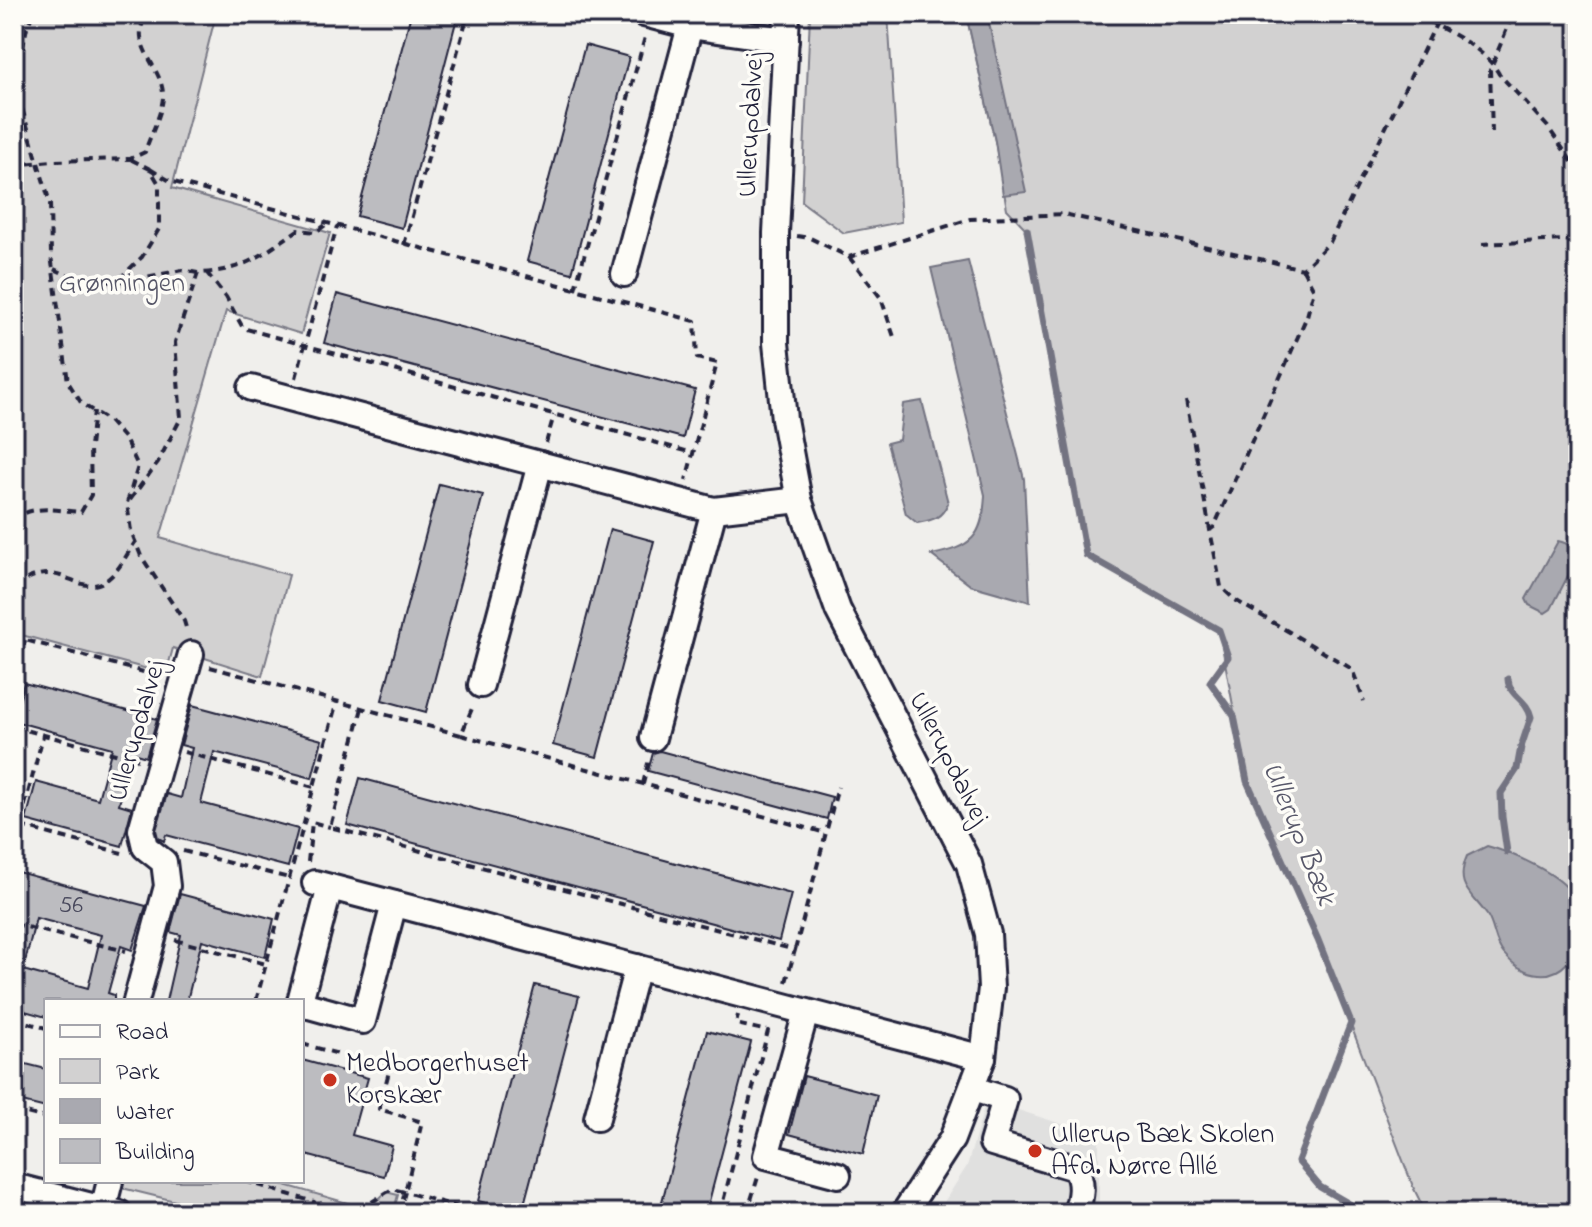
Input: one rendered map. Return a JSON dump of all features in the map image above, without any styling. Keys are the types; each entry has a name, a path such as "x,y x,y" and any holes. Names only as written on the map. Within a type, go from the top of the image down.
{"street":[{"name":"Ullerupdalvej","path":"787,14 776,233 776,343 784,419 799,500 838,610 969,864 988,934 991,988 983,1058 952,1139 904,1213"},
{"name":"Ullerupdalvej","path":"647,15 690,26 786,40"},
{"path":"624,274 690,26"},
{"path":"251,388 714,510 799,500"},
{"path":"481,685 540,464"},
{"path":"653,738 714,510"},
{"name":"Ullerupdalvej","path":"145,847 141,830 188,666"},
{"path":"137,999 167,886 164,862 145,847"},
{"path":"302,999 323,885 983,1058"},
{"path":"304,1004 363,1021 394,904"},
{"path":"597,1118 637,967"},
{"path":"806,1012 766,1156 838,1175"},
{"path":"973,1089 1005,1099 992,1143 1075,1168 1081,1178 1076,1213"},
{"path":"23,1196 111,1211 110,1183"}],"path":[{"path":"33,14 27,27 19,67 18,95 50,203 53,268 68,382 82,404 109,421 125,439 138,466 127,503 131,531 141,556 184,621 188,666"},
{"path":"14,165 130,159 145,152 163,100 162,86 140,38 142,22 147,14"},
{"path":"404,245 468,14"},
{"path":"1416,14 1494,64 1499,74 1548,127 1578,171"},
{"path":"1303,269 1330,242 1441,14"},
{"path":"1492,133 1489,78 1513,14"},
{"path":"575,289 647,15"},
{"path":"130,159 170,181 695,321 697,358 717,363 680,501"},
{"path":"119,280 142,257 159,229 159,184 150,169"},
{"path":"849,257 970,219 1064,214 1303,269 1314,290 1307,316 1214,527 1210,530"},
{"path":"53,268 85,283 126,281 182,270 220,273 248,264 298,230 316,232 327,224"},
{"path":"291,399 337,226"},
{"path":"776,233 810,238 849,257 881,298 895,340"},
{"path":"1482,244 1578,242"},
{"path":"127,503 158,462 181,418 175,342 198,273"},
{"path":"207,273 226,297 243,328 693,453"},
{"path":"1186,400 1221,587 1235,600 1352,669 1364,701"},
{"path":"14,521 20,513 35,510 81,512 91,495 90,447 94,411"},
{"path":"14,585 37,574 52,574 81,585 96,586 118,568 136,541"},
{"path":"14,637 188,666 337,701 826,833"},
{"path":"14,686 25,640"},
{"path":"461,735 481,685"},
{"path":"257,999 337,701"},
{"path":"362,708 330,827 795,950"},
{"path":"14,727 43,736 314,787"},
{"path":"14,847 43,736"},
{"path":"780,1005 838,787"},
{"path":"20,826 128,855 145,847"},
{"path":"165,870 183,850 289,878"},
{"path":"14,924 266,964"},
{"path":"720,1213 768,1031 736,1024 744,996"},
{"path":"14,1019 44,1027"},
{"path":"304,1045 390,1068 379,1109 422,1122 399,1213"},
{"path":"14,1110 44,1118"},
{"path":"747,1213 766,1156"},
{"path":"252,1183 356,1212 392,1189 480,1213"},
{"path":"311,1213 314,1202"}],"shaded area":[{"name":"Ullerup Bæk Skolen Afd. Nørre Allé","path":"984,1108 1015,1109 1099,1136 1099,1199 1095,1213 937,1213 967,1166"}],"green space":[{"name":"Grønningen","path":"14,14 216,14 172,188 330,233 301,334 226,311 160,538 289,575 262,676 173,648 166,674 14,633"},
{"path":"810,14 888,14 901,222 844,233 802,202"},
{"path":"966,14 1578,14 1578,1213 1426,1213 1318,940 1247,781 1219,630 1086,555 1027,230 1007,209"},
{"path":"119,1183 278,1183 368,1209 386,1192 398,1195 393,1213 224,1213 118,1187"}],"water":[{"path":"966,14 987,14 1026,192 1003,195 995,141"},
{"path":"968,261 1024,479 1030,602 970,585 931,555 966,544 973,538 984,509 985,495 931,268"},
{"path":"922,401 948,503 936,518 917,523 906,514 887,443 899,440 903,404"},
{"path":"1558,541 1571,547 1576,560 1551,609 1545,613 1529,605 1526,599"},
{"path":"1487,846 1521,858 1545,871 1572,894 1577,908 1579,945 1575,954 1560,969 1535,974 1518,967 1501,950 1490,920 1466,889 1463,875 1467,856"}],"building":[{"path":"411,14 458,14 402,228 357,216"},
{"path":"585,45 629,57 572,273 527,261"},
{"path":"337,294 695,390 683,438 324,343"},
{"path":"439,484 483,495 426,712 382,700"},
{"path":"610,529 654,541 597,757 553,745"},
{"path":"24,683 157,719 146,757 133,753 119,804 132,808 122,846 26,820 36,782 98,799 112,748 14,721"},
{"path":"192,705 322,740 312,778 214,752 201,803 298,829 288,867 166,835 164,841 158,838 156,830 167,794 181,798 192,748 181,745"},
{"path":"660,751 832,797 827,819 648,771 653,753"},
{"path":"360,778 791,894 779,941 347,825"},
{"path":"14,871 146,906 132,950 121,946 108,993 114,995 114,999 44,999 44,1016 14,1008","holes":["36,918 101,935 88,988 23,970"]},
{"path":"180,894 274,919 265,957 202,940 187,999 166,999 181,935 170,932"},
{"path":"535,985 579,996 522,1212 478,1201"},
{"path":"707,1031 751,1042 706,1213 659,1213"},
{"path":"14,1061 44,1068 44,1108 14,1100"},
{"path":"304,1061 368,1078 352,1135 392,1146 384,1176 304,1155"},
{"path":"804,1076 877,1095 863,1154 789,1134"}],"waterway":[{"name":"Ullerup Bæk","path":"1027,230 1086,555 1219,630 1228,657 1210,682 1234,716 1247,781 1318,940 1351,1023 1298,1161 1320,1187 1365,1213"},
{"path":"1507,852 1501,793 1517,769 1531,717 1526,706 1511,690 1508,679"}],"place":[{"name":"Medborgerhuset Korskær","path":"330,1080"},
{"name":"Ullerup Bæk Skolen Afd. Nørre Allé","path":"1035,1151"}]}
